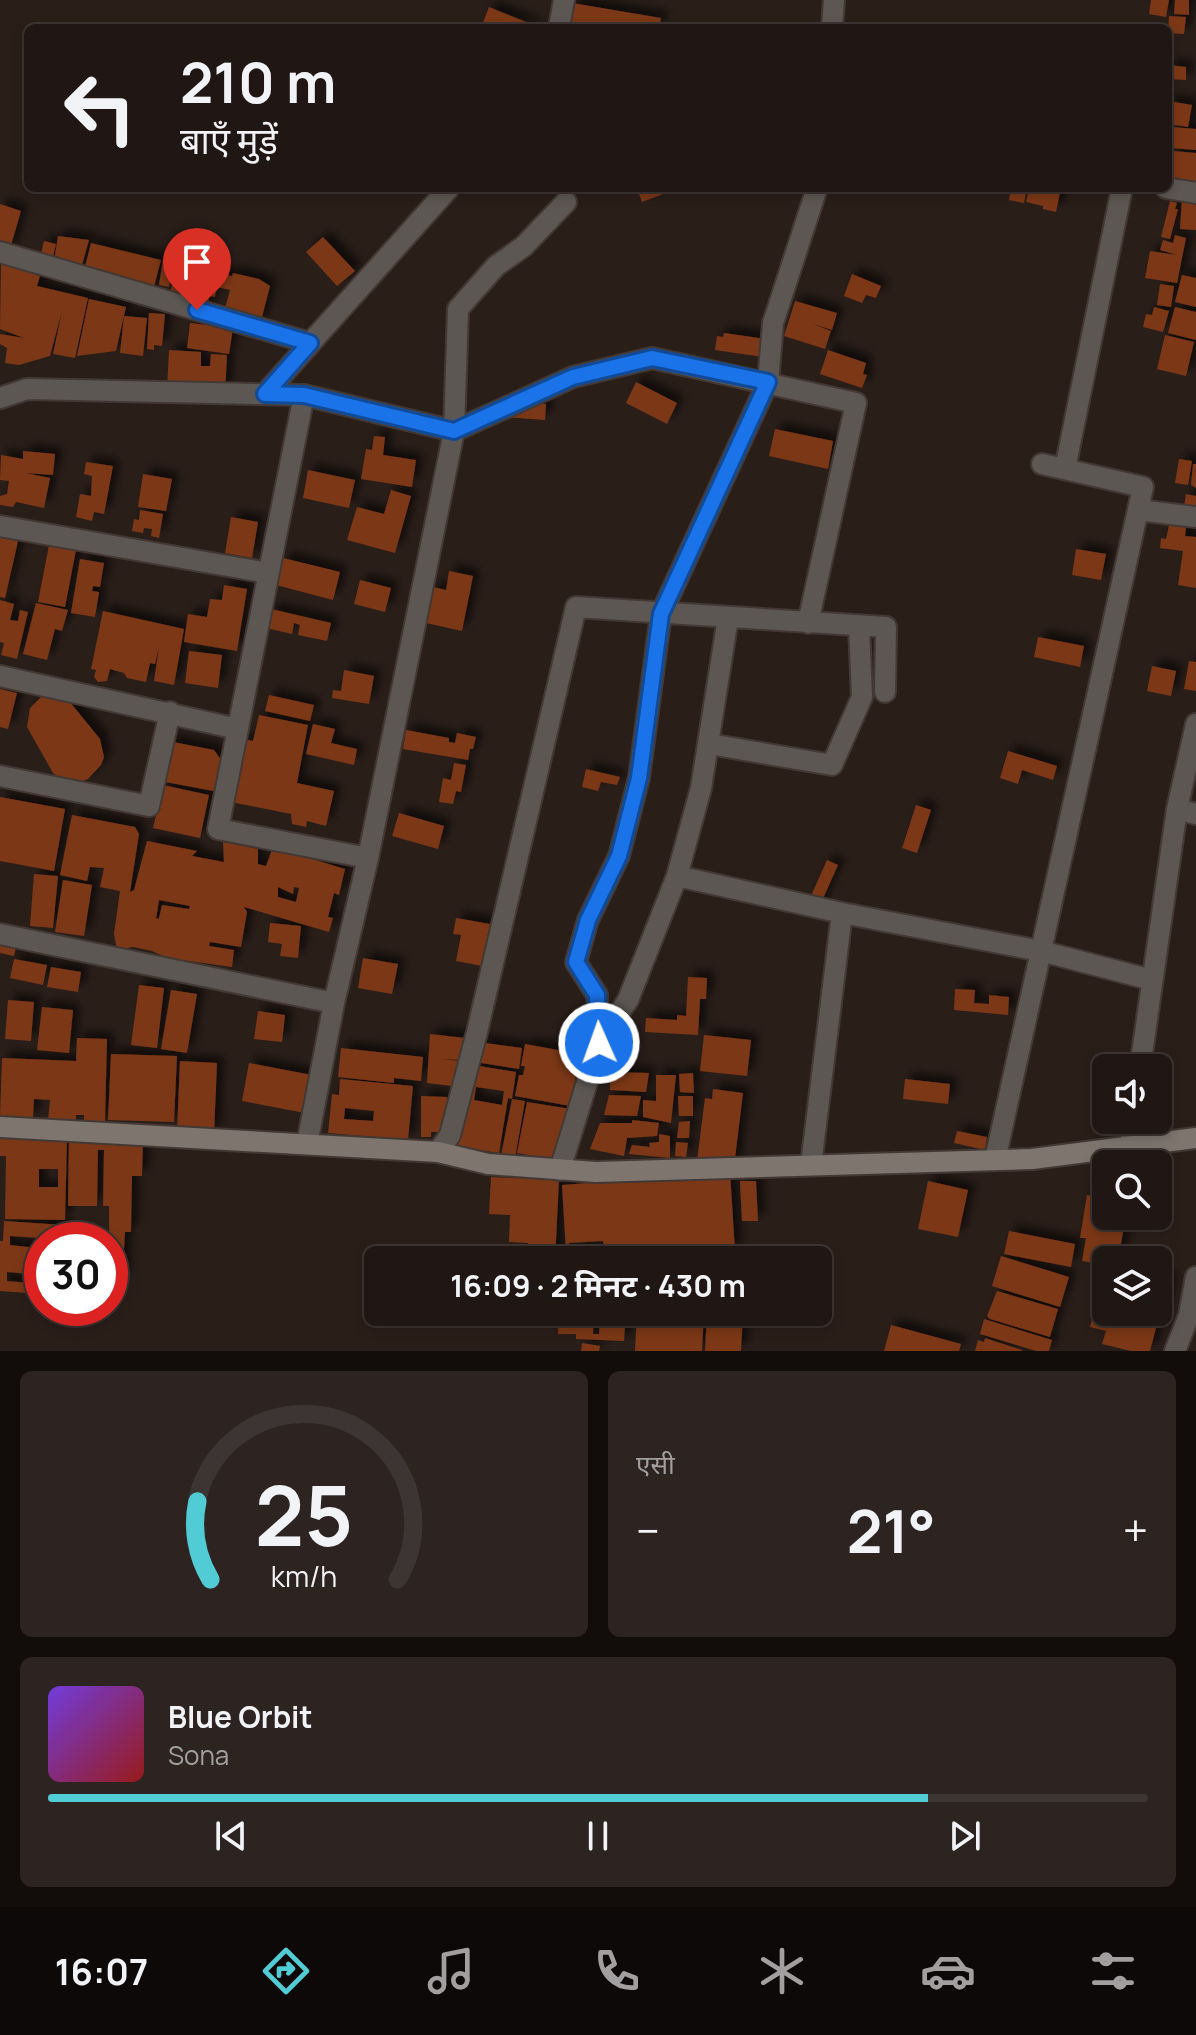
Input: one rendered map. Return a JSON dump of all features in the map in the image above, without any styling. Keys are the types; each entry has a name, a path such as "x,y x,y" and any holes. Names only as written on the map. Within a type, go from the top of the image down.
{"street":[{"path":"560,24 564,0"},
{"path":"832,24 834,0"},
{"path":"1172,189 1196,193"},
{"path":"265,394 445,192"},
{"path":"599,1043 597,995 576,962 588,920 619,856 639,778 661,614 768,382 773,323 816,192"},
{"path":"1065,469 1121,192"},
{"path":"307,1144 454,431 458,309 496,266 524,246 566,202"},
{"path":"0,252 310,343"},
{"path":"0,398 27,389 304,395 454,431 573,377 652,358 856,403 808,623"},
{"path":"304,395 218,829 368,858"},
{"path":"995,1160 1143,487 1042,464"},
{"path":"1138,510 1196,517"},
{"path":"0,526 268,573"},
{"path":"438,1152 450,1135 477,1032 576,607 886,627 885,692"},
{"path":"560,1170 599,1043 628,1000 677,876 701,788 728,618"},
{"path":"709,744 832,765 862,697 859,626"},
{"path":"0,676 238,729"},
{"path":"0,776 149,806 170,712"},
{"path":"1142,1054 1152,980 1186,812 1196,724"},
{"path":"677,876 842,913 1041,951 1152,980"},
{"path":"811,1165 842,913"},
{"path":"0,934 334,1003"},
{"path":"0,1127 438,1152 488,1164 596,1172 1032,1159 1196,1138"},
{"path":"1130,1146 1131,1134"},
{"path":"1175,1351 1189,1315 1196,1277"}],"building":[{"path":"1151,0 1169,0 1166,17 1149,14"},
{"path":"1175,0 1189,0 1189,15 1174,14"},
{"path":"572,3 661,18 660,24 568,24"},
{"path":"489,7 531,24 483,24"},
{"path":"1169,16 1186,17 1184,34 1172,33 1172,24 1169,24"},
{"path":"1172,65 1186,67 1186,80 1172,79"},
{"path":"1172,102 1192,105 1188,127 1172,125"},
{"path":"1172,127 1196,129 1196,150 1172,148"},
{"path":"1173,151 1196,153 1196,186 1172,184"},
{"path":"638,192 668,192 642,202"},
{"path":"1010,192 1026,192 1024,203 1009,200"},
{"path":"1028,192 1060,192 1056,212 1026,202"},
{"path":"1182,199 1196,200 1196,230 1180,229"},
{"path":"1170,201 1177,203 1175,209 1178,209 1170,239 1161,237"},
{"path":"0,204 21,211 9,252 0,249"},
{"path":"1175,235 1186,238 1177,283 1145,278 1150,251 1177,255 1160,250 1163,240 1173,243"},
{"path":"58,236 89,240 80,272 53,267"},
{"path":"323,237 355,271 337,286 306,252"},
{"path":"44,241 56,244 51,265 39,262"},
{"path":"91,243 161,260 152,294 83,275"},
{"path":"163,260 173,263 169,287 159,285"},
{"path":"1,261 41,272 37,286 88,298 75,358 53,354 62,311 50,356 19,365 5,363 7,348 0,344 0,334 24,338 0,329"},
{"path":"176,265 186,267 184,282 174,280"},
{"path":"189,267 200,270 197,283 185,280"},
{"path":"203,271 232,276 233,273 259,279 270,286 260,325 223,316 230,290 217,287 215,297 210,296 211,288 201,283"},
{"path":"852,274 881,286 876,298 866,295 862,303 844,296"},
{"path":"1182,275 1196,278 1196,307 1175,302"},
{"path":"173,282 182,284 178,302 168,299"},
{"path":"1160,284 1174,286 1171,307 1157,305"},
{"path":"184,285 196,288 191,306 180,303"},
{"path":"199,292 208,295 210,311 195,302"},
{"path":"89,299 126,307 116,351 77,356"},
{"path":"795,301 837,313 832,330 813,324 831,331 825,349 784,336"},
{"path":"1154,307 1169,311 1163,332 1143,327 1146,314 1152,315"},
{"path":"1175,307 1196,312 1196,340 1168,333"},
{"path":"149,313 165,314 162,346 154,345 154,350 147,349"},
{"path":"124,316 147,318 143,356 120,353"},
{"path":"190,323 233,328 229,354 187,348"},
{"path":"724,333 766,339 763,357 715,350 717,336 723,337"},
{"path":"1165,335 1194,342 1186,376 1157,369"},
{"path":"169,350 201,352 201,366 210,366 211,354 227,355 225,393 167,390"},
{"path":"828,350 866,363 863,374 867,375 862,388 820,374"},
{"path":"636,382 677,403 667,424 626,403"},
{"path":"505,400 546,404 545,420 504,417"},
{"path":"775,429 833,441 828,469 769,456"},
{"path":"374,436 385,437 383,455 416,460 412,487 361,479 366,449 372,450"},
{"path":"23,451 55,454 53,475 25,473 50,478 44,508 16,502 13,507 0,505 0,496 7,494 9,481 0,480 1,455 23,459"},
{"path":"1179,459 1192,461 1188,485 1175,483"},
{"path":"86,462 113,466 104,514 94,512 92,521 76,517 80,494 91,496 92,476 84,474"},
{"path":"1193,464 1196,464 1196,488 1191,485"},
{"path":"308,470 355,480 349,508 303,498"},
{"path":"143,474 172,479 166,511 138,507"},
{"path":"391,490 411,496 395,553 347,540 357,507 384,514"},
{"path":"1186,494 1196,496 1196,521 1182,519"},
{"path":"140,510 163,514 159,538 151,536 152,529 144,528 143,533 132,531 134,519 139,520"},
{"path":"231,517 258,522 252,558 225,553"},
{"path":"1169,525 1186,527 1185,536 1196,537 1196,588 1178,585 1183,551 1160,548 1161,538 1166,539"},
{"path":"0,533 19,537 5,598 0,597"},
{"path":"49,545 76,550 65,607 38,602"},
{"path":"1076,549 1106,554 1101,580 1072,575"},
{"path":"283,558 340,572 333,600 276,585"},
{"path":"80,559 104,563 100,587 93,586 92,591 99,592 95,617 71,613"},
{"path":"449,571 473,576 462,631 426,623 433,587 446,590"},
{"path":"360,580 391,588 385,612 354,604"},
{"path":"224,585 247,589 237,651 184,642 188,614 207,617 210,599 222,600"},
{"path":"0,600 14,604 10,620 18,621 20,610 28,612 17,659 1,655 4,643 0,642"},
{"path":"36,603 68,610 62,631 55,629 47,660 23,654"},
{"path":"271,609 331,623 327,641 298,635 300,625 294,623 292,634 266,628"},
{"path":"103,611 184,629 174,685 154,681 159,647 155,664 150,663 146,682 127,678 124,673 110,669 107,681 98,682 94,677 96,670 91,669"},
{"path":"1038,637 1084,646 1080,667 1034,657"},
{"path":"189,651 222,655 218,688 185,683"},
{"path":"1189,661 1196,662 1196,691 1184,689"},
{"path":"1152,666 1176,671 1171,696 1147,691"},
{"path":"344,670 374,676 369,704 332,698 333,690 341,691"},
{"path":"0,689 17,693 8,729 0,727"},
{"path":"45,693 65,696 100,739 104,757 88,779 80,782 61,779 53,773 27,727 30,708"},
{"path":"269,695 314,705 310,721 265,711"},
{"path":"259,715 308,725 297,783 334,791 326,826 307,821 306,827 292,824 291,814 231,802 244,739 253,741"},
{"path":"313,724 335,729 331,743 357,749 354,765 306,754"},
{"path":"406,730 449,738 449,742 455,743 457,733 476,737 468,760 403,749"},
{"path":"168,741 214,750 224,764 219,792 160,781"},
{"path":"1008,751 1057,766 1053,780 1022,770 1018,784 1000,778"},
{"path":"454,763 466,765 461,792 456,791 453,804 439,802 443,778 451,780"},
{"path":"586,769 620,777 617,785 601,782 598,791 582,787"},
{"path":"163,785 209,795 200,838 153,828"},
{"path":"0,797 65,809 54,871 0,861"},
{"path":"916,805 931,810 917,853 902,848"},
{"path":"399,813 444,826 438,849 392,836"},
{"path":"72,815 135,827 139,834 130,892 134,890 147,841 197,851 192,856 224,862 223,842 258,849 258,864 266,866 273,847 345,869 339,895 334,893 328,917 333,918 329,932 244,907 247,912 241,947 210,942 209,946 234,950 232,967 167,958 133,947 117,950 114,934 120,891 100,887 104,868 90,867 87,881 60,875","holes":["278,887 293,894 294,887 299,888 296,902 278,897","159,900 190,906 189,909 162,905 156,919"]},
{"path":"827,860 838,865 816,914 805,909"},
{"path":"34,874 58,876 53,928 30,926"},
{"path":"63,880 92,885 84,936 55,932"},
{"path":"456,918 490,924 482,966 456,961 461,935 453,934"},
{"path":"270,923 301,926 298,958 280,956 282,944 268,942"},
{"path":"0,939 17,942 14,956 0,953"},
{"path":"363,958 398,964 392,994 358,988"},
{"path":"14,959 47,965 43,985 10,978"},
{"path":"51,967 81,972 78,992 47,987"},
{"path":"688,977 707,978 706,999 700,999 698,1035 645,1032 646,1018 677,1020 677,1015 686,1016"},
{"path":"139,985 164,988 157,1048 131,1045"},
{"path":"955,989 975,990 974,1003 989,1004 989,995 1009,997 1008,1015 954,1010"},
{"path":"171,990 197,994 187,1053 161,1049"},
{"path":"8,1000 34,1002 31,1041 5,1039"},
{"path":"42,1007 73,1010 69,1053 37,1050"},
{"path":"258,1011 285,1015 282,1042 254,1039"},
{"path":"430,1034 465,1038 463,1060 440,1059 461,1061 460,1087 427,1083"},
{"path":"704,1035 751,1040 747,1076 700,1071"},
{"path":"77,1038 107,1039 105,1122 84,1122 84,1115 76,1115 76,1121 48,1120 50,1100 34,1099 33,1118 0,1117 2,1058 76,1061"},
{"path":"478,1042 522,1048 519,1069 475,1062"},
{"path":"525,1044 580,1054 575,1081 581,1082 576,1107 515,1096 519,1075 523,1075 525,1066 521,1066"},
{"path":"341,1048 423,1057 421,1081 394,1078 394,1083 338,1077"},
{"path":"111,1054 177,1056 174,1122 108,1120"},
{"path":"180,1061 217,1063 214,1133 177,1131"},
{"path":"249,1063 312,1075 305,1113 242,1101"},
{"path":"473,1065 516,1072 512,1099 508,1098 499,1153 455,1146 462,1103","holes":["476,1087 504,1091 502,1105 474,1100"]},
{"path":"610,1072 649,1073 646,1092 610,1090"},
{"path":"693,1073 694,1093 680,1092 679,1074"},
{"path":"656,1075 676,1075 671,1123 643,1117 643,1100 656,1101"},
{"path":"340,1079 413,1086 408,1140 328,1133 332,1094 339,1095","holes":["345,1108 374,1111 373,1121 344,1119"]},
{"path":"905,1079 950,1084 948,1104 903,1099"},
{"path":"713,1089 743,1093 734,1166 697,1161 705,1098 712,1099"},
{"path":"609,1095 641,1096 637,1116 604,1115"},
{"path":"421,1096 447,1097 447,1132 431,1132 431,1137 421,1137"},
{"path":"678,1096 693,1096 693,1116 679,1116"},
{"path":"512,1099 525,1101 515,1158 501,1156"},
{"path":"527,1102 571,1109 561,1161 517,1153"},
{"path":"632,1120 659,1123 657,1136 627,1138 624,1156 590,1149 600,1123 632,1123"},
{"path":"690,1121 689,1138 677,1138 679,1122"},
{"path":"957,1131 987,1137 985,1150 954,1143"},
{"path":"659,1134 670,1136 670,1158 629,1154 632,1145 650,1147 649,1143 659,1142"},
{"path":"0,1135 67,1137 65,1220 5,1219 6,1156 0,1156","holes":["39,1169 58,1169 58,1187 39,1187"]},
{"path":"69,1138 143,1139 142,1176 132,1176 131,1232 128,1232 128,1222 109,1222 109,1206 103,1206 104,1150 98,1150 97,1206 68,1206"},
{"path":"676,1142 688,1143 686,1157 675,1156"},
{"path":"730,1172 735,1246 604,1246 603,1241 569,1243 569,1246 566,1246 562,1185"},
{"path":"491,1177 559,1180 556,1246 509,1242 510,1215 489,1214"},
{"path":"740,1181 756,1181 758,1221 742,1221"},
{"path":"928,1181 968,1190 958,1237 918,1229"},
{"path":"1087,1195 1092,1196 1092,1230 1123,1230 1121,1246 1092,1246 1092,1263 1082,1261 1086,1238 1080,1238"},
{"path":"4,1221 24,1222 24,1237 10,1236 10,1245 24,1246 24,1273 7,1272 7,1281 24,1282 24,1293 0,1291 0,1241 3,1241"},
{"path":"1009,1231 1075,1244 1071,1267 1004,1254"},
{"path":"1001,1256 1069,1277 1060,1307 992,1286"},
{"path":"997,1291 1058,1309 1050,1337 990,1319 987,1316"},
{"path":"984,1319 1052,1340 1049,1351 1036,1351 980,1334"},
{"path":"1092,1319 1092,1326 1157,1326 1150,1351 1131,1351 1102,1344 1106,1331 1090,1327"},
{"path":"891,1325 961,1344 959,1351 884,1351"},
{"path":"558,1326 593,1326 593,1334 599,1334 599,1326 625,1326 624,1341 576,1339 576,1334 558,1334"},
{"path":"636,1326 703,1326 702,1351 635,1351"},
{"path":"706,1326 742,1326 741,1351 705,1351"},
{"path":"985,1338 1022,1351 975,1351 978,1340 984,1342"},
{"path":"582,1343 600,1346 599,1351 581,1351"}],"route":[{"path":"197,310 310,343 265,394 304,395 454,431 573,377 652,358 768,382 661,614 639,778 619,856 588,920 576,962 597,995 599,1043"}]}
